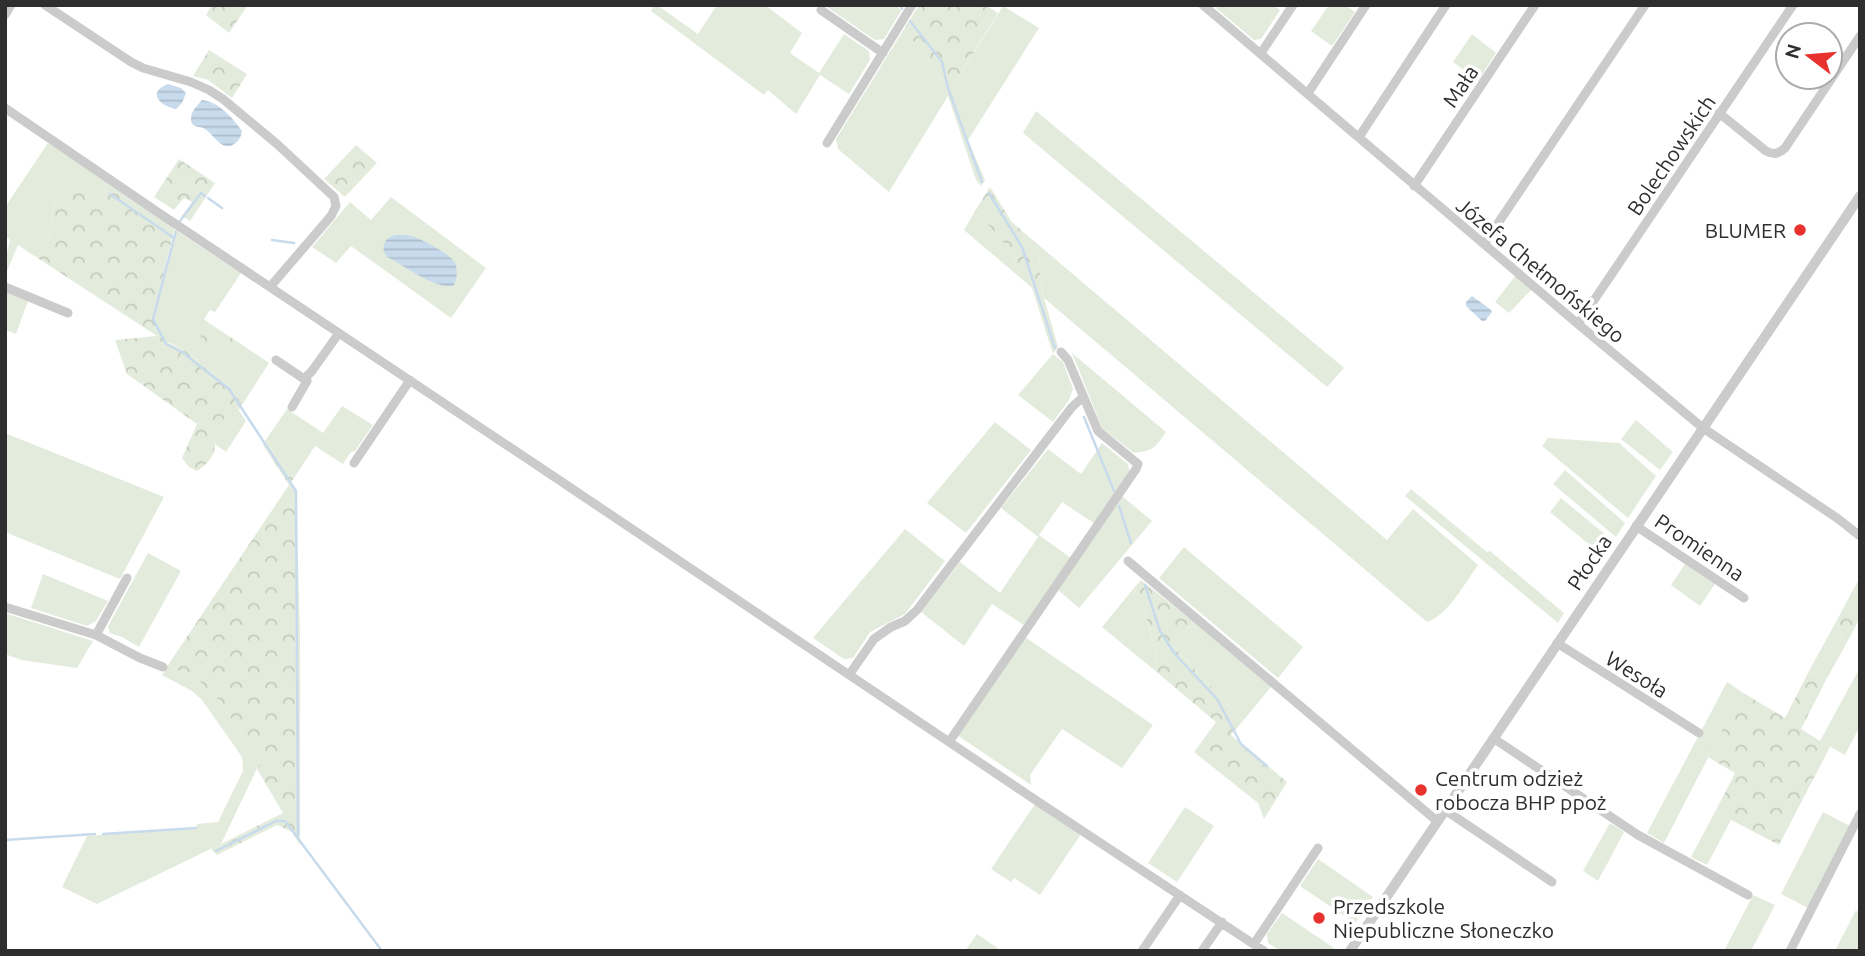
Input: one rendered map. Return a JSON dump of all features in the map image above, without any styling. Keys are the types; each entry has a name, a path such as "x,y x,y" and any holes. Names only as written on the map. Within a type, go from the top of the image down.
{"street":[{"path":"5,15 11,5"},
{"path":"45,5 131,62 191,82 223,99 334,197 337,206 331,216 270,287"},
{"path":"827,143 912,5"},
{"path":"1261,53 1293,5"},
{"path":"1308,93 1367,5"},
{"path":"1359,137 1446,5"},
{"name":"Mała","path":"1414,186 1535,5"},
{"path":"1484,244 1645,5"},
{"name":"Bolechowskich","path":"1578,324 1793,5"},
{"name":"Józefa Chełmońskiego","path":"1206,6 1414,186 1703,428 1860,536"},
{"path":"821,10 883,53"},
{"path":"1719,113 1766,151 1772,154 1780,153 1860,36"},
{"path":"5,108 1264,951"},
{"name":"Płocka","path":"1350,951 1860,196"},
{"path":"5,287 68,313"},
{"path":"304,378 339,333"},
{"path":"949,742 1138,464 1098,431 1068,360 1061,352"},
{"path":"276,360 307,382 292,407"},
{"path":"354,463 410,380"},
{"path":"849,675 874,639 905,621 917,610 1072,407 1083,397"},
{"name":"Promienna","path":"1636,526 1744,598"},
{"path":"1128,561 1437,821"},
{"path":"96,635 128,578"},
{"path":"5,607 96,635 163,667"},
{"name":"Wesoła","path":"1557,643 1699,733"},
{"path":"1493,738 1638,835 1748,895"},
{"path":"1445,810 1552,882"},
{"path":"1790,951 1860,814"},
{"path":"1254,944 1318,848"},
{"path":"1142,951 1180,895"},
{"path":"1202,951 1222,922"}],"green space":[{"path":"212,5 248,5 229,33 206,15"},
{"path":"654,5 698,34 717,5 765,5 802,33 790,53 819,73 844,34 869,51 870,60 849,94 820,75 796,114 768,90 764,95 651,11"},
{"path":"824,5 897,5 901,11 884,39 875,40"},
{"path":"919,5 985,5 998,13 950,91 944,90 936,70 904,29"},
{"path":"1217,5 1273,5 1280,10 1261,39 1254,40 1217,9"},
{"path":"1329,5 1345,5 1355,12 1332,46 1311,31"},
{"path":"1003,6 1039,28 968,140 985,180 981,186 976,180 948,96 889,192 838,149 836,139 904,29 936,70 944,90 950,91"},
{"path":"1472,34 1496,53 1478,81 1453,62"},
{"path":"209,50 247,74 232,98 208,80 193,76"},
{"path":"1036,111 1344,368 1327,387 1023,133"},
{"path":"48,143 110,184 104,191 55,199 49,239 36,257 18,245 5,276 5,260 10,240 5,236 5,207"},
{"path":"356,145 377,163 345,197 324,179"},
{"path":"179,159 215,183 190,221 182,216 192,202 184,198 174,210 154,197"},
{"path":"74,178 104,191 110,184 175,227 154,313 158,336 165,337 168,343 184,350 232,388 242,405 239,410 233,403 214,436 212,456 197,471 189,467 182,458 197,424 127,374 115,340 157,336 36,257 49,239 55,199"},
{"path":"990,187 1039,258 1043,297 1017,275 1014,254 975,211"},
{"path":"391,197 486,268 451,318 351,246 336,263 312,247 350,202 371,220"},
{"path":"975,211 1014,254 1017,275 964,230"},
{"path":"175,230 241,273 215,312 210,310 204,319 209,323 200,339 238,359 247,348 269,363 242,405 232,388 184,350 158,337 154,313"},
{"path":"1022,231 1387,540 1413,509 1478,565 1449,606 1427,622 1044,298 1058,347 1053,354 1032,288 1043,296 1039,258 1029,248"},
{"path":"1516,275 1532,289 1509,313 1495,302"},
{"path":"5,292 28,301 16,334 5,330"},
{"path":"209,323 247,348 238,359 199,339"},
{"path":"1072,353 1166,432 1156,445 1146,451 1134,453 1102,428"},
{"path":"1053,354 1063,362 1073,389 1069,400 1053,422 1018,395"},
{"path":"233,402 246,421 226,452 216,445 213,436"},
{"path":"342,406 373,425 343,464 315,446 294,478 265,441 287,409 323,433"},
{"path":"1636,420 1673,452 1660,470 1621,439"},
{"path":"995,422 1031,450 966,533 927,503"},
{"path":"5,433 164,497 120,579 5,532"},
{"path":"1548,438 1619,443 1656,476 1628,518 1542,446"},
{"path":"265,441 294,478 291,482 296,490 300,630 300,845 292,832 277,825 217,855 211,849 283,813 257,769 260,762 219,700 198,680 168,665 289,485 263,445"},
{"path":"1102,443 1128,464 1130,474 1095,524 1062,502 1039,535 1071,558 1025,626 992,604 964,646 921,612 960,562 1000,593 1038,537 1001,508 1048,449 1081,474"},
{"path":"1565,470 1625,523 1616,537 1553,484"},
{"path":"1411,489 1564,613 1558,623 1405,496"},
{"path":"1122,496 1152,521 1079,608 1058,590"},
{"path":"1561,498 1613,541 1603,556 1550,512"},
{"path":"905,529 945,561 905,614 870,632 853,658 844,659 813,638"},
{"path":"1184,547 1303,647 1278,678 1159,578"},
{"path":"148,553 181,571 139,647 110,633 108,626"},
{"path":"1685,564 1715,584 1700,606 1671,585"},
{"path":"43,574 108,601 96,621 87,626 31,608"},
{"path":"1860,577 1860,618 1845,646 1837,620"},
{"path":"1141,580 1194,622 1173,646 1243,721 1231,735 1287,782 1264,819 1258,803 1194,752 1216,722 1153,669 1158,663 1145,611 1134,588"},
{"path":"1134,588 1145,611 1158,663 1153,669 1102,627"},
{"path":"5,613 93,641 77,668 21,660 5,654"},
{"path":"1837,620 1845,646 1826,680 1809,671"},
{"path":"1194,622 1271,687 1243,721 1173,646"},
{"path":"1025,637 1153,725 1122,768 1062,729 1030,775 1031,785 957,735"},
{"path":"168,665 198,680 219,700 260,762 221,844 97,904 62,887 87,836 196,827 197,824 218,822 243,771 242,757 202,700 192,691 162,675"},
{"path":"1809,671 1826,680 1801,729 1830,747 1779,845 1716,810 1735,773 1708,757 1742,692 1785,718"},
{"path":"1858,671 1860,726 1845,755 1820,741"},
{"path":"1727,682 1742,692 1664,843 1647,833"},
{"path":"1035,804 1081,834 1040,895 1014,878 1011,882 991,869"},
{"path":"1185,807 1214,826 1177,882 1148,863"},
{"path":"1716,810 1731,820 1707,865 1691,857"},
{"path":"1823,812 1850,826 1808,908 1781,894"},
{"path":"1610,823 1624,832 1598,881 1583,871"},
{"path":"1318,859 1373,897 1355,923 1300,886"},
{"path":"1753,895 1775,905 1751,951 1724,951"},
{"path":"1856,910 1860,915 1860,951 1835,951"},
{"path":"1282,913 1337,950 1280,951 1268,943 1267,934"},
{"path":"977,934 1002,951 965,951"}],"water":[{"path":"168,84 181,88 186,93 176,109 160,102 157,95 162,87"},
{"path":"202,100 220,107 242,131 236,143 225,146 207,130 192,124 192,113"},
{"path":"395,235 418,239 452,259 457,274 454,285 447,286 430,281 387,257 384,244 388,238"},
{"path":"1472,296 1492,312 1485,321 1466,306"}],"waterway":[{"path":"900,5 902,9"},
{"path":"910,21 942,62 948,88 982,182"},
{"path":"180,221 201,193 205,196"},
{"path":"989,193 1022,247 1055,348"},
{"path":"110,194 174,238"},
{"path":"208,198 222,208"},
{"path":"176,231 153,319 166,344 182,352 229,389 296,491 298,835"},
{"path":"272,240 294,243"},
{"path":"1084,417 1114,491"},
{"path":"1119,506 1131,543"},
{"path":"1145,585 1160,631 1174,653 1217,699 1241,744 1267,766"},
{"path":"216,851 276,821 285,821 382,951"},
{"path":"103,834 196,828"},
{"path":"5,840 95,834"}],"place":[{"name":"BLUMER","path":"1800,230"},
{"name":"Centrum odzież robocza BHP ppoż","path":"1421,790"},
{"name":"Przedszkole Niepubliczne Słoneczko","path":"1319,918"}]}
